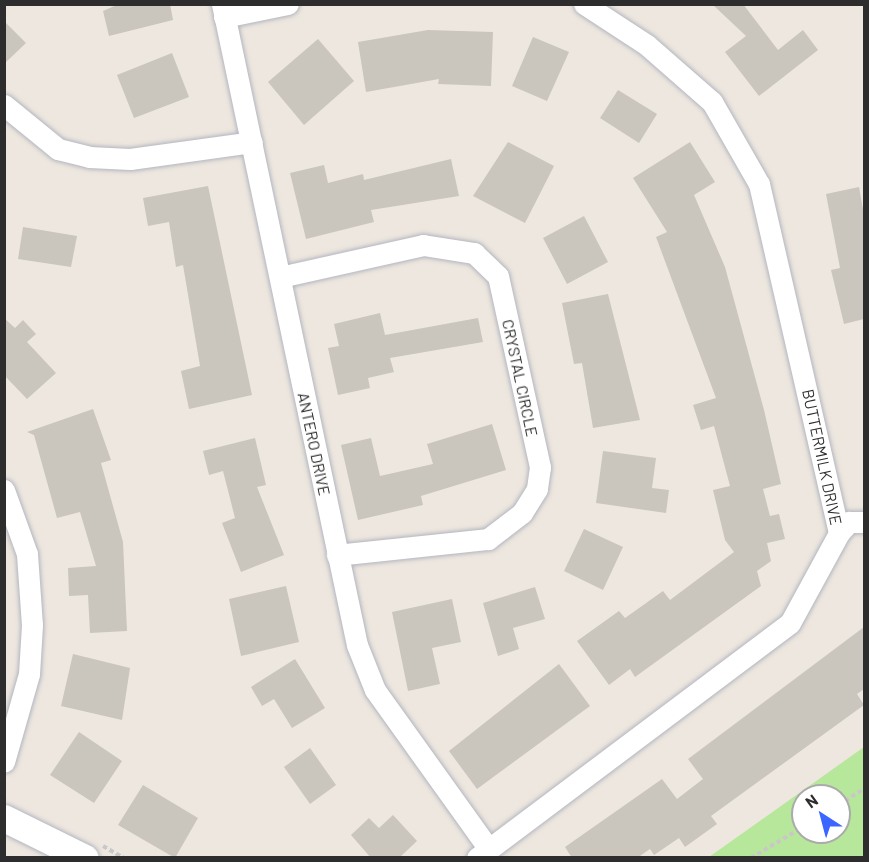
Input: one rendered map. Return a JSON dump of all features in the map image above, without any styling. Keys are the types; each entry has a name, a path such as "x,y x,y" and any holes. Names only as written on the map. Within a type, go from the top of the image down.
{"street":[{"path":"223,11 288,4"},
{"name":"BUTTERMILK DRIVE","path":"482,853 790,623 839,533 759,184 712,102 647,45 584,4"},
{"name":"ANTERO DRIVE","path":"223,11 357,645 375,690 482,853"},
{"path":"4,105 58,148 89,158 159,156 252,142"},
{"name":"CRYSTAL CIRCLE","path":"280,277 423,245 474,253 498,276 540,467 537,489 522,513 488,539 337,555"},
{"path":"4,490 27,554 32,625 29,674 4,762"},
{"path":"839,533 849,522 864,522"},
{"path":"4,818 85,858"}],"path":[{"path":"851,797 864,789"},
{"path":"751,858 791,834"}],"green space":[{"path":"864,747 864,857 709,857 791,799 791,844 851,844 851,784 812,784"}],"building":[{"path":"119,4 170,4 173,20 109,36 103,11"},
{"path":"712,4 743,4 778,50 803,30 818,50 759,96 725,52 746,36"},
{"path":"4,21 26,43 4,64"},
{"path":"428,30 493,32 491,86 438,84 439,79 366,92 358,42"},
{"path":"533,37 569,52 547,101 512,86"},
{"path":"318,39 354,81 304,125 268,82"},
{"path":"172,53 189,97 134,118 117,75"},
{"path":"618,90 657,114 639,143 600,118"},
{"path":"508,142 554,166 525,223 473,196"},
{"path":"690,142 715,182 694,195 725,267 764,410 781,484 763,489 770,516 779,514 785,539 767,543 771,561 757,571 761,586 635,677 630,669 609,685 577,641 619,611 625,618 663,591 670,600 734,552 725,540 713,490 730,486 714,426 701,430 693,405 716,398 656,237 667,232 633,178"},
{"path":"451,159 459,196 371,210 374,222 306,239 290,173 324,165 328,183 363,174 364,180"},
{"path":"208,186 252,395 189,409 181,371 200,366 183,265 176,267 169,222 148,226 143,198"},
{"path":"859,187 864,215 864,319 844,324 831,270 840,268 826,194"},
{"path":"584,216 608,262 567,284 543,238"},
{"path":"23,227 77,236 71,267 18,259"},
{"path":"608,294 640,420 593,428 582,363 574,364 562,303"},
{"path":"380,313 385,335 478,318 483,342 390,358 394,372 368,378 370,388 338,395 328,348 339,346 334,324"},
{"path":"4,318 15,328 23,320 36,334 27,342 56,373 27,399 4,375"},
{"path":"93,409 111,460 101,463 123,542 127,631 90,633 88,595 69,596 68,568 96,566 80,512 57,518 34,435 27,432"},
{"path":"492,424 506,470 421,496 423,505 358,520 341,445 371,438 380,476 433,464 427,444"},
{"path":"255,438 266,485 257,487 284,555 241,572 222,523 235,518 223,471 209,475 203,451"},
{"path":"603,451 656,458 652,488 669,490 666,513 596,503"},
{"path":"584,529 623,547 603,590 564,571"},
{"path":"286,586 299,642 241,656 229,599"},
{"path":"535,587 545,619 513,628 519,649 498,656 483,603"},
{"path":"452,599 461,642 432,648 440,684 408,691 392,612"},
{"path":"864,627 864,689 857,694 864,705 711,816 717,824 685,847 679,838 654,855 650,849 637,858 572,858 565,847 662,779 677,799 703,779 688,759"},
{"path":"73,654 130,668 122,720 61,706"},
{"path":"295,659 325,708 292,728 274,699 262,706 251,687"},
{"path":"559,664 590,706 477,789 449,751"},
{"path":"79,732 122,761 94,803 50,775"},
{"path":"310,748 336,785 310,804 284,767"},
{"path":"143,785 198,818 175,858 118,825"},
{"path":"393,815 417,841 399,858 371,858 351,835 369,818 379,828"}]}
